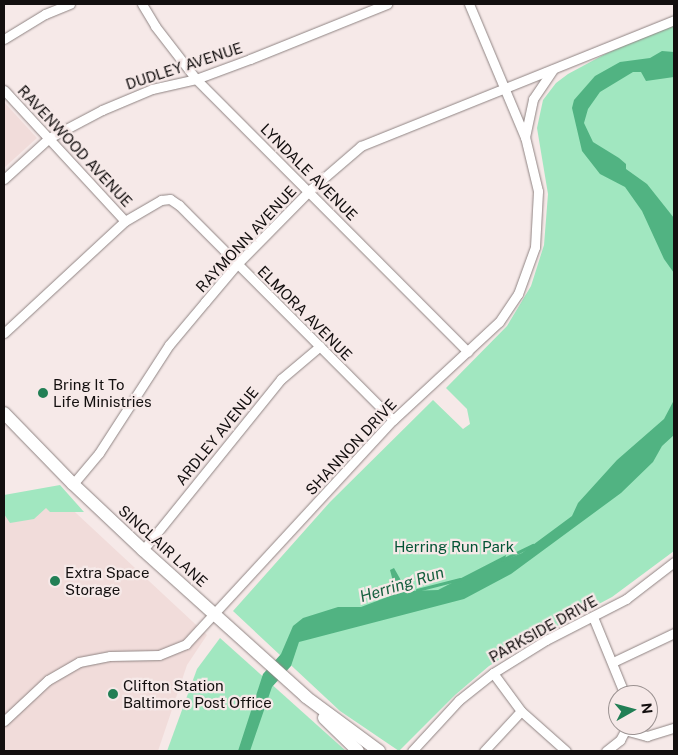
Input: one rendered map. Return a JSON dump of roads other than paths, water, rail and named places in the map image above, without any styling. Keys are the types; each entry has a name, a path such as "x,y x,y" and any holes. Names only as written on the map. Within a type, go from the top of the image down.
{"main road":[{"name":"SINCLAIR LANE","path":"4,413 73,484 306,697 358,751"},
{"name":"SINCLAIR LANE","path":"306,697 379,751"}],"street":[{"path":"4,39 45,14 70,4"},
{"name":"LYNDALE AVENUE","path":"142,4 154,26 196,79 468,352"},
{"name":"DUDLEY AVENUE","path":"4,179 49,138 131,97 196,79 387,4"},
{"path":"469,4 502,88 525,137"},
{"path":"502,88 674,20"},
{"name":"SHANNON DRIVE","path":"4,721 48,680 79,662 105,656 140,657 171,652 186,644 393,420 468,352 506,313 518,294 535,247 538,191 525,137 533,99 553,69"},
{"name":"RAYMONN AVENUE","path":"73,484 99,453 170,345 237,264 309,192 361,146 502,88"},
{"name":"RAVENWOOD AVENUE","path":"4,90 125,221"},
{"name":"ELMORA AVENUE","path":"125,221 161,200 170,199 393,420"},
{"path":"4,333 125,221"},
{"name":"ARDLEY AVENUE","path":"143,550 281,379 320,346"},
{"name":"PARKSIDE DRIVE","path":"412,751 459,700 493,673 546,640 593,617 647,585 674,562"},
{"path":"593,617 613,662 621,685"},
{"path":"613,662 674,633"},
{"path":"493,673 521,711 566,751"},
{"path":"484,751 521,711"},
{"path":"658,733 674,728"},
{"path":"606,751 621,735"}],"water":[{"path":"662,51 674,52 674,77 646,81 641,72 633,72 600,92 588,109 584,123 593,142 626,164 626,169 647,184 674,218 674,273 664,259 642,211 625,187 600,174 582,151 572,108 574,100 595,76 620,62 650,58"},
{"name":"Herring Run","path":"674,400 674,435 662,446 653,462 621,493 511,574 464,599 299,642 291,666 272,687 250,751 238,751 263,674 281,654 293,626 303,618 338,607 361,607 390,596 395,589 390,570 394,568 407,591 438,590 506,555 505,560 522,553 572,516 578,503 617,460 664,419"}],"waterway":[{"name":"Herring Run","path":"502,560 533,545"},
{"name":"Herring Run","path":"417,590 460,579"}],"place":[{"name":"Bring It To Life Ministries","path":"43,393"},
{"name":"Extra Space Storage","path":"55,581"},
{"name":"Clifton Station Baltimore Post Office","path":"113,694"}],"park label":[{"name":"Herring Run Park","path":"454,547"}]}
